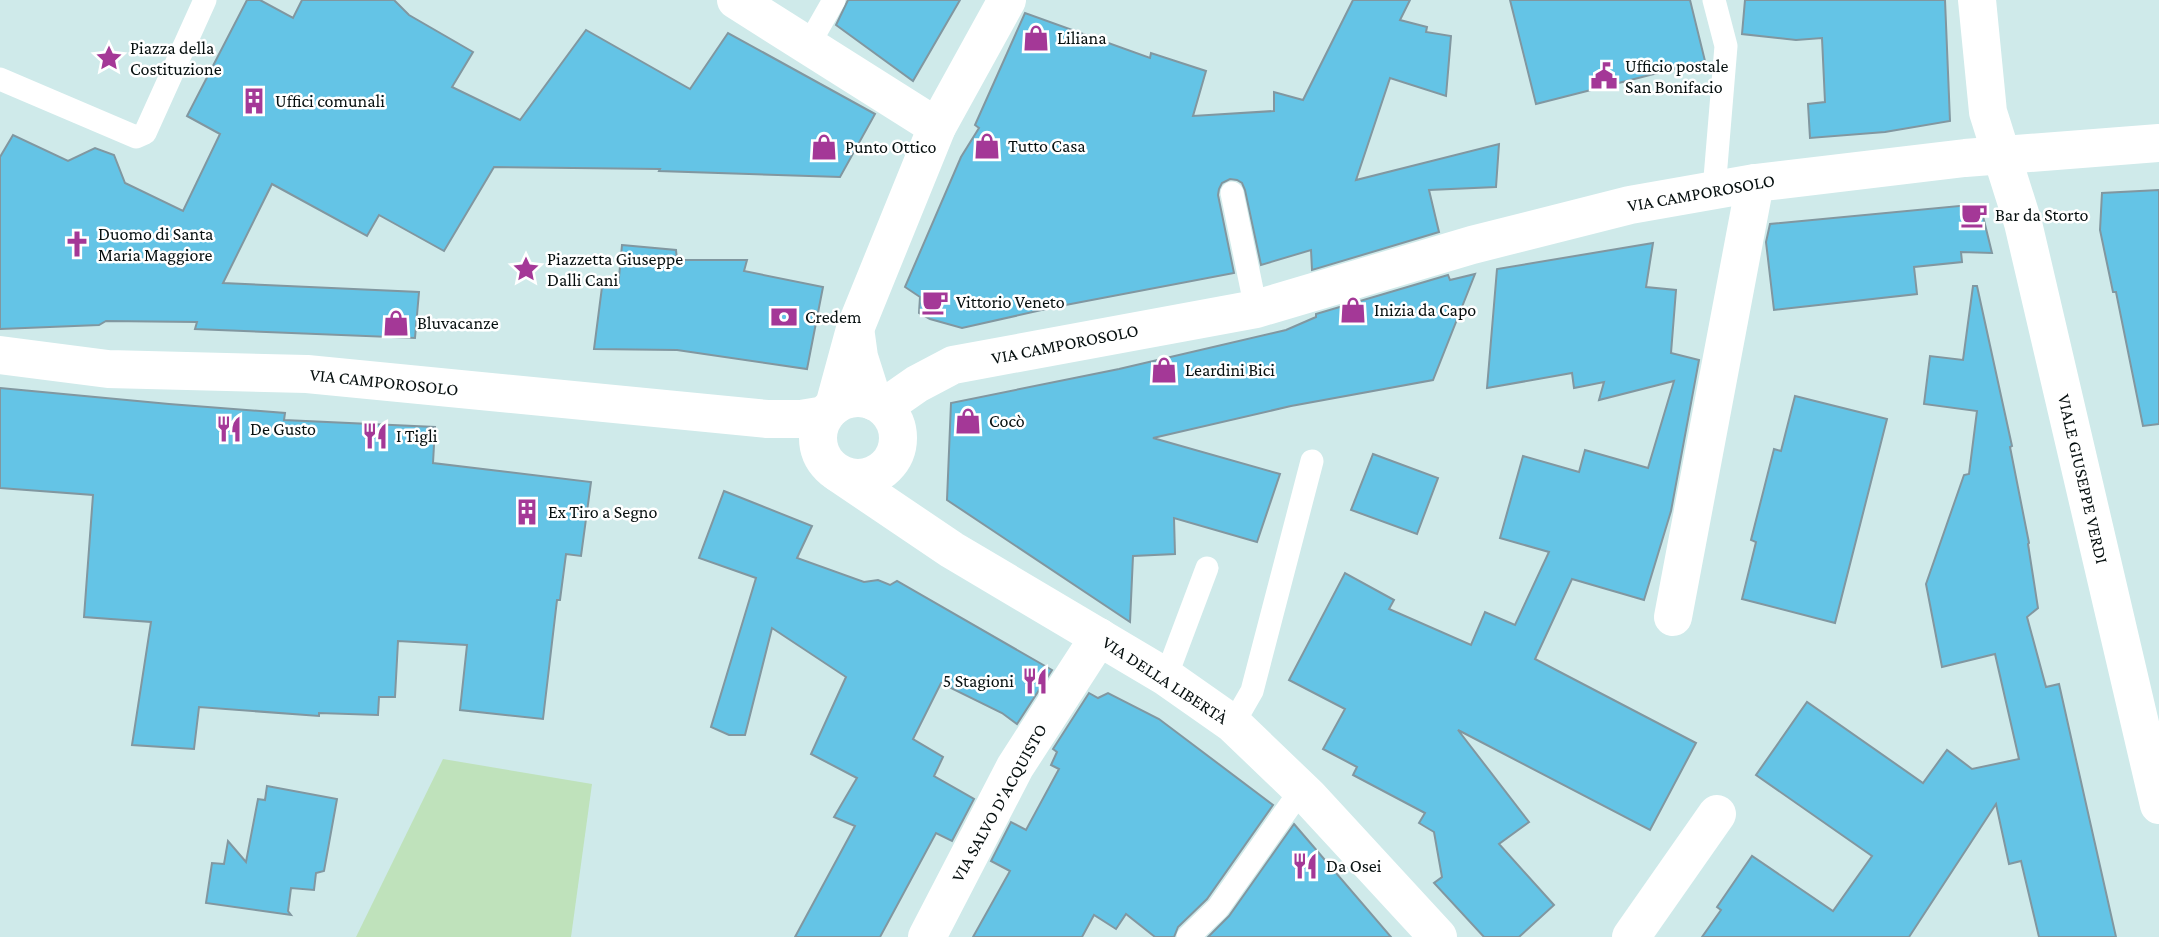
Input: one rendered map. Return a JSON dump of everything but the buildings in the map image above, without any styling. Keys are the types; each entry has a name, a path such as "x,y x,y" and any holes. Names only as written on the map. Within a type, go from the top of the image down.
{"street":[{"path":"736,0 937,127"},
{"path":"894,456 886,467 875,475 850,478 829,463 818,440 820,427 830,410 855,330 937,127 1007,0"},
{"name":"VIALE GIUSEPPE VERDI","path":"1977,0 1988,112 2023,223 2159,805"},
{"name":"VIA CAMPOROSOLO","path":"0,355 108,369 307,374 767,419 800,419 830,410 846,400 860,398 879,404 953,365 1256,309 1472,245 1630,205 1755,183 2001,155 2159,143"},
{"path":"1673,617 1755,183"},
{"name":"VIA DELLA LIBERTÀ","path":"855,330 859,357 879,404 893,418 898,430 898,444 894,456 904,492 928,528 952,550"},
{"name":"VIA CAMPOROSOLO","path":"767,419 799,433 829,463"},
{"name":"VIA DELLA LIBERTÀ","path":"829,463 952,550 1166,677 1233,724 1301,790 1425,933"},
{"name":"VIA SALVO D'ACQUISTO","path":"926,937 1015,767 1099,637"},
{"path":"1630,937 1717,814"}],"lane":[{"path":"0,79 136,137 145,133 205,0"},
{"path":"808,44 834,0"},
{"path":"1714,0 1726,46 1714,190"},
{"path":"1232,193 1256,309"},
{"path":"1233,724 1251,691 1312,461"},
{"path":"1166,677 1207,568"},
{"path":"1188,937 1218,908 1301,790"}],"green space":[{"path":"443,759 592,784 571,937 356,937"}],"place":[{"name":"Liliana","path":"1036,38"},
{"name":"Piazza della Costituzione","path":"109,58"},
{"name":"Ufficio postale San Bonifacio","path":"1604,76"},
{"name":"Uffici comunali","path":"254,101"},
{"name":"Tutto Casa","path":"987,146"},
{"name":"Punto Ottico","path":"824,147"},
{"name":"Bar da Storto","path":"1974,215"},
{"name":"Duomo di Santa Maria Maggiore","path":"77,244"},
{"name":"Piazzetta Giuseppe Dalli Cani","path":"526,269"},
{"name":"Vittorio Veneto","path":"935,302"},
{"name":"Inizia da Capo","path":"1353,310"},
{"name":"Credem","path":"784,317"},
{"name":"Bluvacanze","path":"396,323"},
{"name":"Leardini Bici","path":"1164,370"},
{"name":"Cocò","path":"968,421"},
{"name":"De Gusto","path":"229,429"},
{"name":"I Tigli","path":"375,436"},
{"name":"Ex Tiro a Segno","path":"527,512"},
{"name":"5 Stagioni","path":"1035,681"},
{"name":"Da Osei","path":"1305,866"}]}
